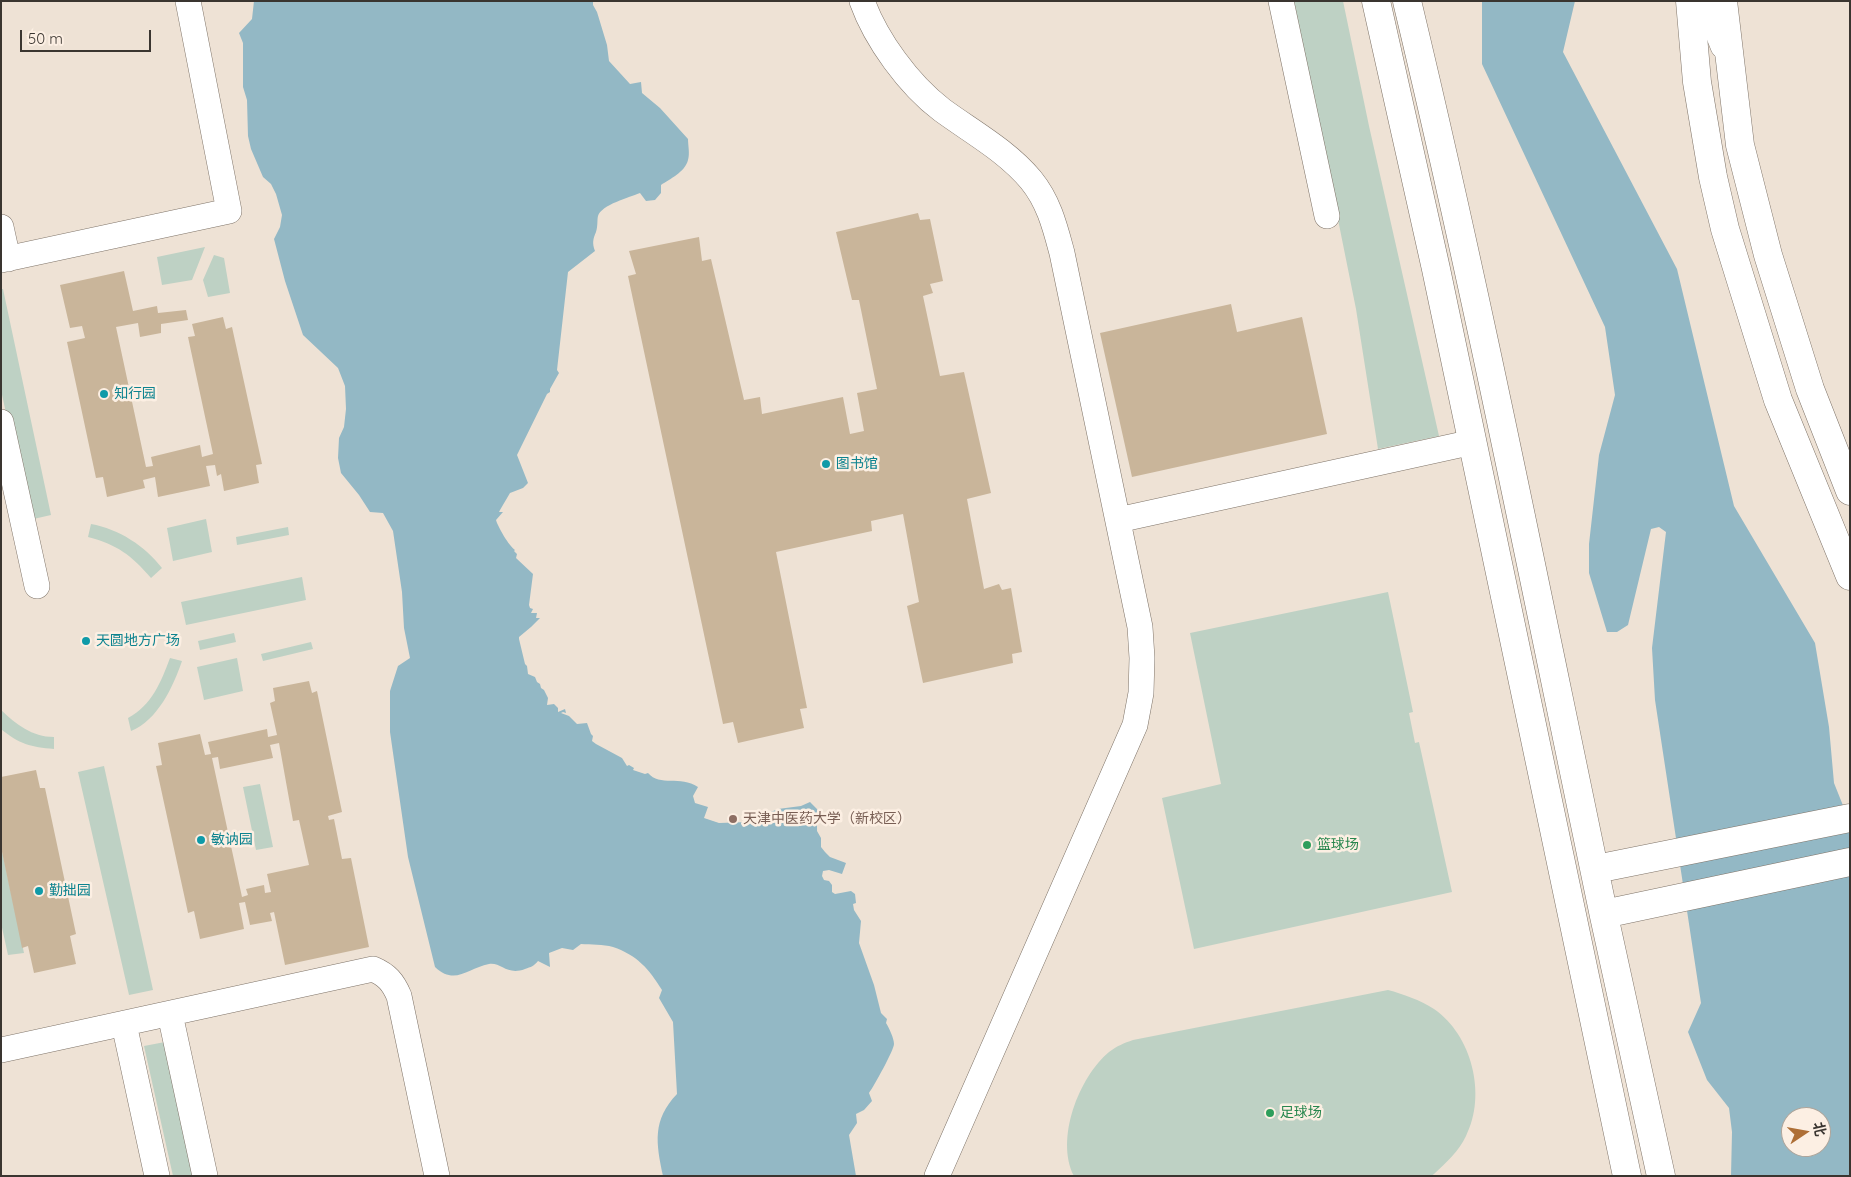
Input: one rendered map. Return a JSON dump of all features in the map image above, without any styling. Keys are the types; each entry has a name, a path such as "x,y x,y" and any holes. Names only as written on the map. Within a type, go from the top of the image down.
{"main road":[{"path":"1376,1 1473,442 1627,1176"},
{"path":"1407,1 1436,269"},
{"path":"1407,1 1494,382 1604,914 1662,1176"},
{"path":"1690,1 1697,82 1713,177 1725,229 1778,400 1850,576"},
{"path":"1724,1 1740,145 1768,255 1810,389 1850,491"},
{"path":"1596,869 1850,818"},
{"path":"1604,914 1850,862"}],"street":[{"path":"1,227 5,260 229,211 188,1"},
{"path":"862,1 867,15 880,37 920,90 941,110 989,142 1009,159 1031,180 1046,202 1062,253 1140,626 1142,658 1141,694 1135,725 937,1176"},
{"path":"1281,1 1327,216"},
{"path":"1705,1 1731,67"},
{"path":"1,422 37,586"},
{"path":"1118,520 1473,442"},
{"path":"1,1050 373,969 384,974 393,983 399,996 437,1176"},
{"path":"170,1014 205,1176"},
{"path":"124,1024 157,1176"}],"green space":[{"path":"1294,1 1343,1 1369,126 1439,436 1378,449 1356,309"},
{"path":"205,247 192,280 162,285 157,257"},
{"path":"214,255 224,258 230,293 208,297 203,280"},
{"path":"1,289 3,289 51,515 29,520 1,390"},
{"path":"206,519 212,552 173,561 167,528"},
{"path":"91,524 112,530 131,540 148,553 162,568 151,578 137,563 116,547 88,537"},
{"path":"288,527 289,535 237,545 236,537"},
{"path":"302,577 306,600 186,625 181,602"},
{"path":"1388,592 1413,712 1409,713 1415,743 1419,742 1452,892 1194,949 1162,798 1221,784 1190,633"},
{"path":"234,633 236,642 200,650 198,641"},
{"path":"311,642 313,649 263,661 261,654"},
{"path":"170,658 182,661 169,692 157,711 141,726 131,731 128,718 143,707 155,692"},
{"path":"237,658 243,691 204,700 197,667"},
{"path":"1,710 19,725 32,732 54,737 54,749 26,744 1,729"},
{"path":"104,766 153,990 129,995 78,772"},
{"path":"260,784 273,847 256,850 243,787"},
{"path":"1,846 24,953 8,955 1,923"},
{"name":"足球场","path":"1388,990 1423,1003 1447,1020 1458,1034 1472,1067 1475,1103 1472,1120 1466,1136 1460,1147 1448,1161 1431,1176 1074,1176 1069,1161 1067,1145 1073,1110 1088,1077 1098,1063 1115,1048 1133,1040"},
{"path":"165,1042 195,1176 173,1176 144,1046"}],"water":[{"path":"254,1 593,1 607,45 609,61 630,84 641,82 642,93 660,108 688,139 689,158 684,168 661,185 661,193 655,200 646,201 640,193 604,208 598,216 597,230 593,241 595,251 568,272 557,370 559,373 517,455 528,483 523,488 510,493 499,512 503,512 496,520 504,536 515,550 516,558 533,574 529,605 533,609 531,613 537,613 536,618 540,618 519,639 528,674 535,677 544,690 548,698 547,705 554,704 558,708 558,712 565,709 566,713 561,713 569,716 577,724 587,723 593,736 592,741 622,758 627,766 629,765 634,768 633,770 645,774 648,773 658,779 684,782 698,787 693,796 695,803 708,807 704,818 719,823 750,822 759,820 766,814 778,809 801,806 810,802 820,812 820,815 817,816 817,831 821,838 821,847 830,857 846,863 842,874 829,870 823,871 822,876 824,880 829,881 832,885 832,892 835,894 851,891 855,894 856,903 853,904 854,910 861,921 859,943 874,985 881,1013 887,1019 886,1023 894,1042 893,1048 869,1093 872,1101 864,1110 856,1114 857,1123 849,1135 856,1176 663,1176 658,1132 663,1113 677,1094 673,1022 659,998 662,990 652,976 642,964 621,950 605,945 581,944 573,950 562,948 549,953 550,967 538,961 532,966 519,971 489,964 462,974 449,975 435,967 408,857 390,732 390,691 398,666 410,658 404,628 402,592 393,531 383,513 370,512 341,473 338,458 339,438 344,427 346,409 345,386 338,368 303,335 285,281 274,239 280,227 282,215 276,194 271,184 263,177 251,149 248,136 247,100 243,87 243,43 239,33 252,19"},
{"path":"1482,1 1575,1 1563,52 1677,269 1734,506 1815,643 1829,727 1834,783 1850,823 1850,1176 1731,1176 1732,1132 1729,1108 1707,1080 1688,1032 1701,1003 1655,700 1652,648 1666,532 1659,527 1651,529 1628,625 1617,632 1607,632 1589,573 1589,544 1599,455 1615,395 1605,327 1482,64"}],"building":[{"name":"图书馆","path":"918,213 920,220 930,219 943,281 930,284 933,293 923,296 940,376 964,372 991,493 967,499 984,589 999,584 1002,590 1011,588 1022,652 1012,654 1013,663 923,683 907,606 919,602 903,514 871,521 872,531 776,552 807,708 800,709 804,728 738,743 733,722 723,724 628,276 636,274 629,251 699,237 702,261 711,259 744,400 760,397 762,414 843,397 850,434 864,431 857,393 877,389 859,300 852,300 836,232"},
{"name":"知行园","path":"124,271 133,311 157,306 158,313 186,310 188,320 161,324 161,333 140,337 138,323 116,327 146,467 153,466 151,457 200,445 202,457 213,454 188,337 195,336 192,324 223,317 226,329 232,327 262,464 256,465 259,483 224,491 221,474 217,476 215,465 206,466 210,486 158,497 155,477 143,480 145,488 107,497 103,477 96,478 67,342 85,338 82,326 70,328 60,285"},
{"path":"1231,304 1237,332 1302,317 1327,434 1132,477 1100,333"},
{"name":"敏讷园","path":"309,681 312,693 317,691 342,812 328,816 329,820 334,819 342,859 351,858 369,947 285,965 274,912 270,913 272,921 250,925 245,902 239,903 244,929 200,939 194,911 188,913 156,766 162,765 158,743 200,734 205,755 211,754 208,742 267,729 268,737 277,735 270,703 275,701 273,688","holes":["279,743 293,821 299,820 309,865 267,874 271,892 265,893 264,885 246,889 248,895 242,897 212,758 218,757 220,769 273,758 270,745"]},
{"name":"勤拙园","path":"36,770 40,788 45,788 76,934 70,936 76,964 34,973 28,946 22,948 1,847 1,777"}],"place":[{"name":"知行园","path":"104,394"},
{"name":"图书馆","path":"826,464"},
{"name":"天圆地方广场","path":"86,641"},
{"name":"天津中医药大学（新校区）","path":"733,819"},
{"name":"敏讷园","path":"201,840"},
{"name":"篮球场","path":"1307,845"},
{"name":"勤拙园","path":"39,891"},
{"name":"足球场","path":"1270,1113"}]}
